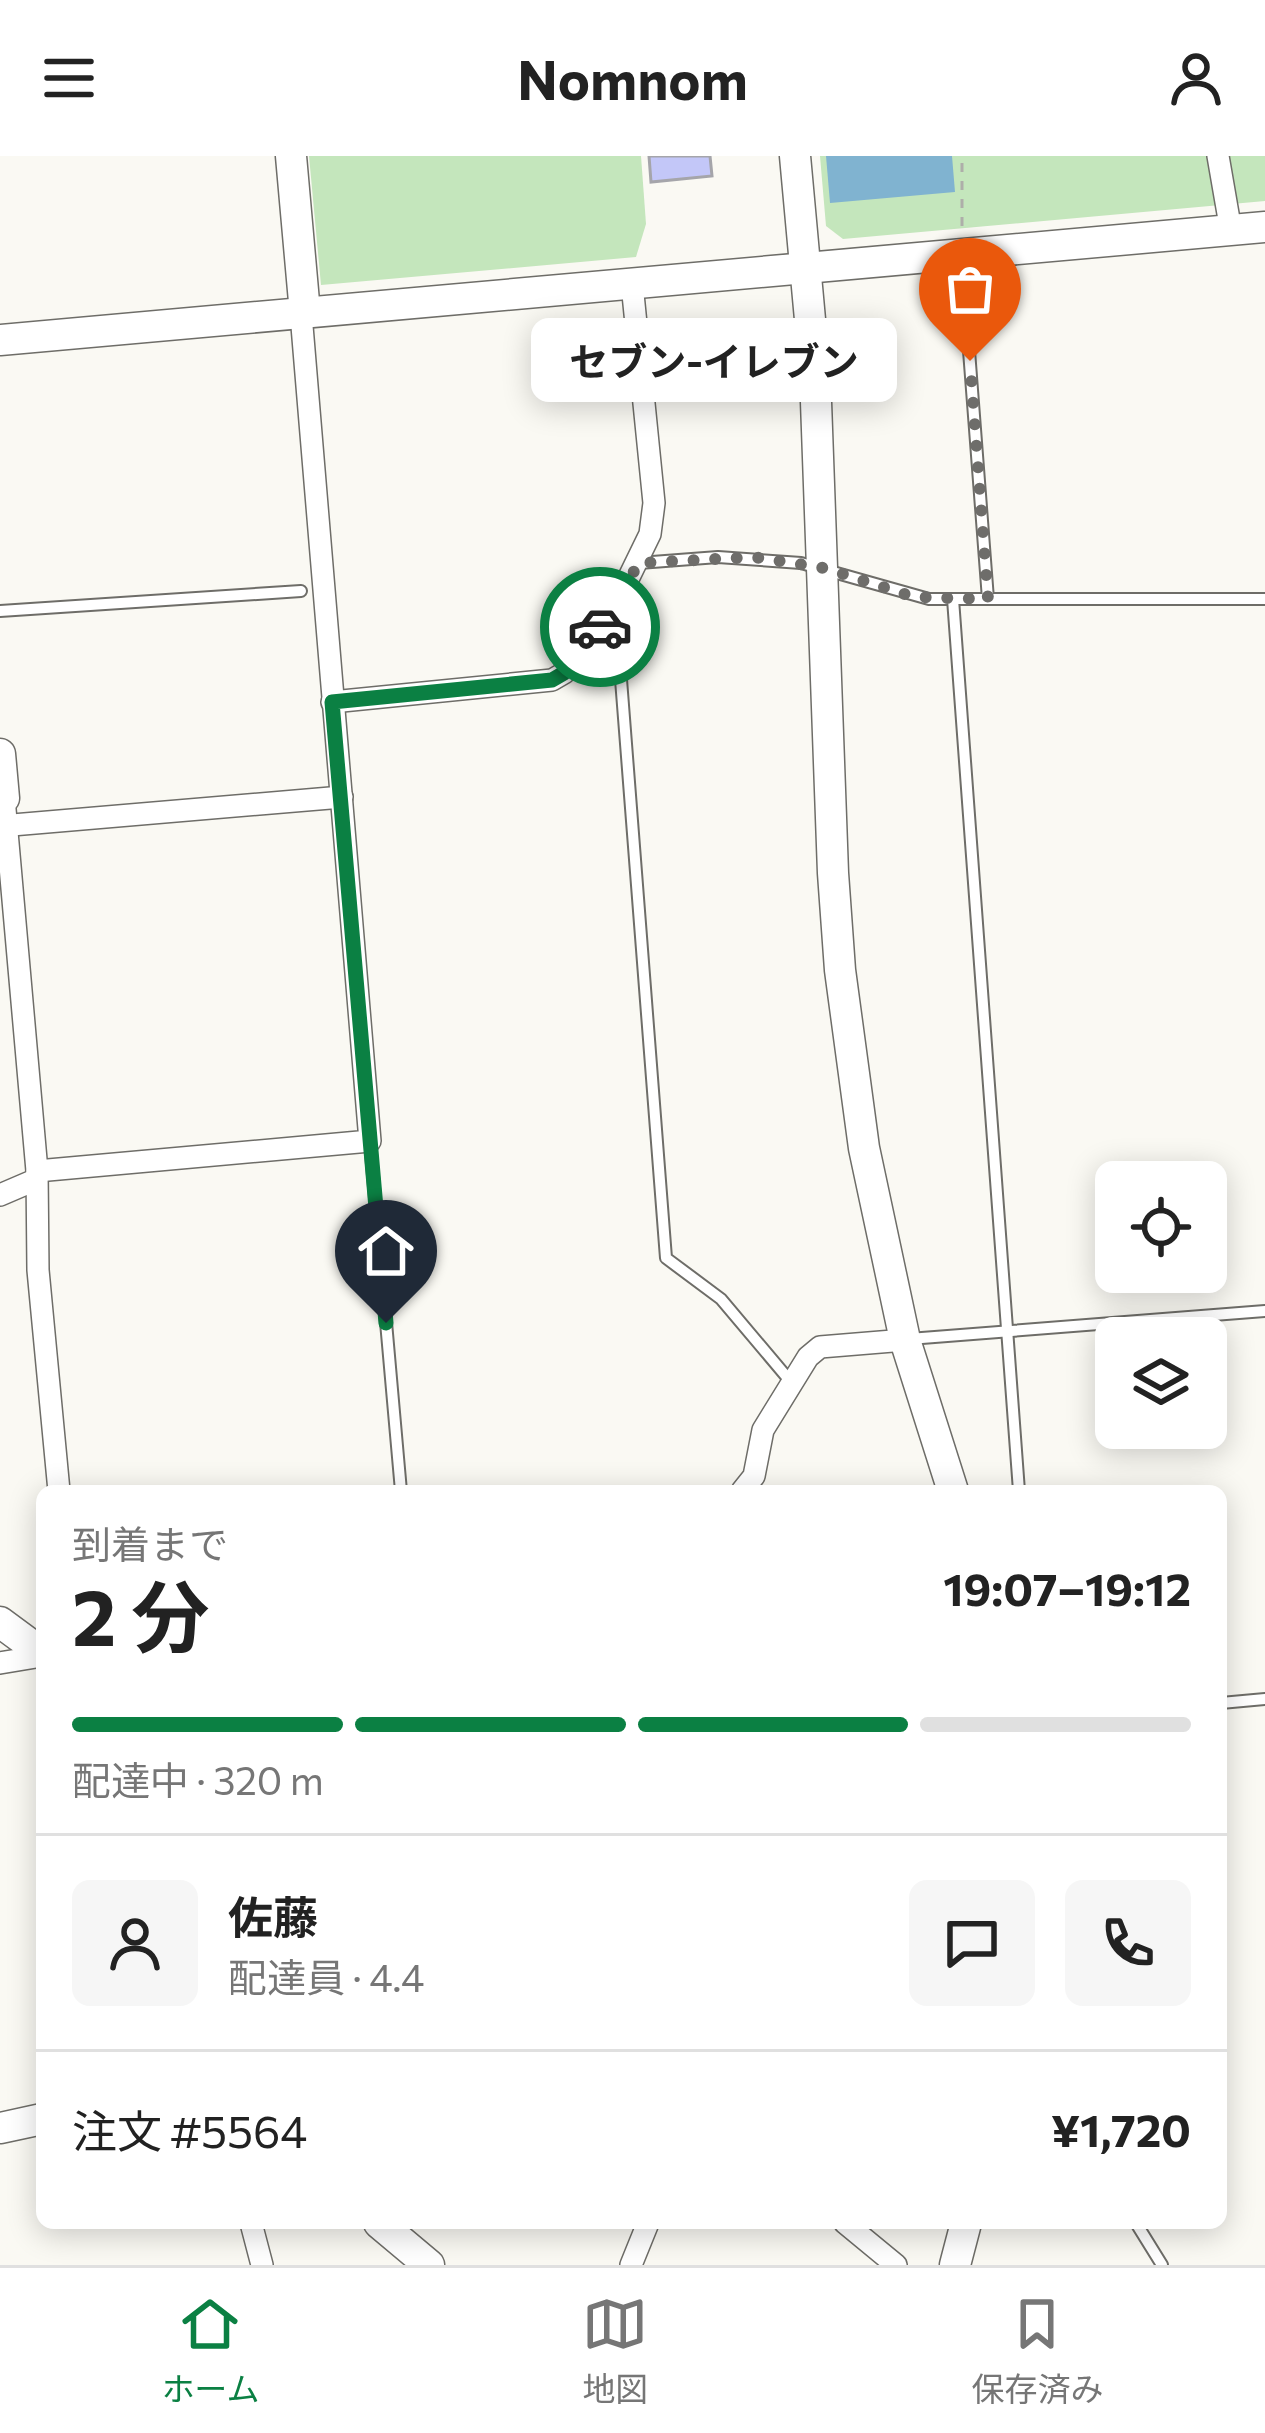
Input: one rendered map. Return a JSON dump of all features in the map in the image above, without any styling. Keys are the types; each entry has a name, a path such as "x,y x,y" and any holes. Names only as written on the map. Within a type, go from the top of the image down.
{"street":[{"path":"0,1195 36,1176 370,1141 291,156"},
{"path":"795,156 815,374 832,873 841,970 864,1148 904,1340 951,1485"},
{"path":"1218,156 1231,231"},
{"path":"0,340 1265,227"},
{"path":"332,702 552,680 564,673 610,614 639,563 650,534 654,503 632,284"},
{"path":"0,754 58,1485"},
{"path":"4,816 342,796"},
{"path":"747,1485 754,1476 763,1430 808,1357 820,1347 904,1340"},
{"path":"0,1622 36,1649"},
{"path":"0,1663 36,1655"},
{"path":"0,2128 36,2121"},
{"path":"253,2229 262,2265"},
{"path":"386,2229 429,2265"},
{"path":"631,2265 646,2229"},
{"path":"852,2229 896,2265"},
{"path":"955,2265 964,2229"}],"lane":[{"path":"962,255 988,599"},
{"path":"639,563 754,557 824,568 914,597 1265,599"},
{"path":"0,611 301,591"},
{"path":"952,599 1019,1485"},
{"path":"610,614 615,619 619,651 666,1258 721,1298 791,1382"},
{"path":"370,1141 400,1485"},
{"path":"904,1340 1265,1311"},
{"path":"1227,1702 1265,1699"},
{"path":"1140,2229 1162,2265"}],"path":[{"path":"962,156 962,255"}],"green space":[{"path":"309,156 641,156 646,224 636,257 321,285"},
{"path":"820,156 1265,156 1265,201 843,239 826,226"}],"water":[{"path":"826,156 952,156 955,192 830,203"}],"building":[{"path":"649,156 710,156 712,176 651,182"}],"way so far":[{"path":"600,627 639,563 718,557 801,563 914,597 988,599 970,361"}],"place":[{"name":"セブン-イレブン","path":"970,361"}],"route":[{"path":"386,1323 332,702 552,680 564,673 600,627"}]}
